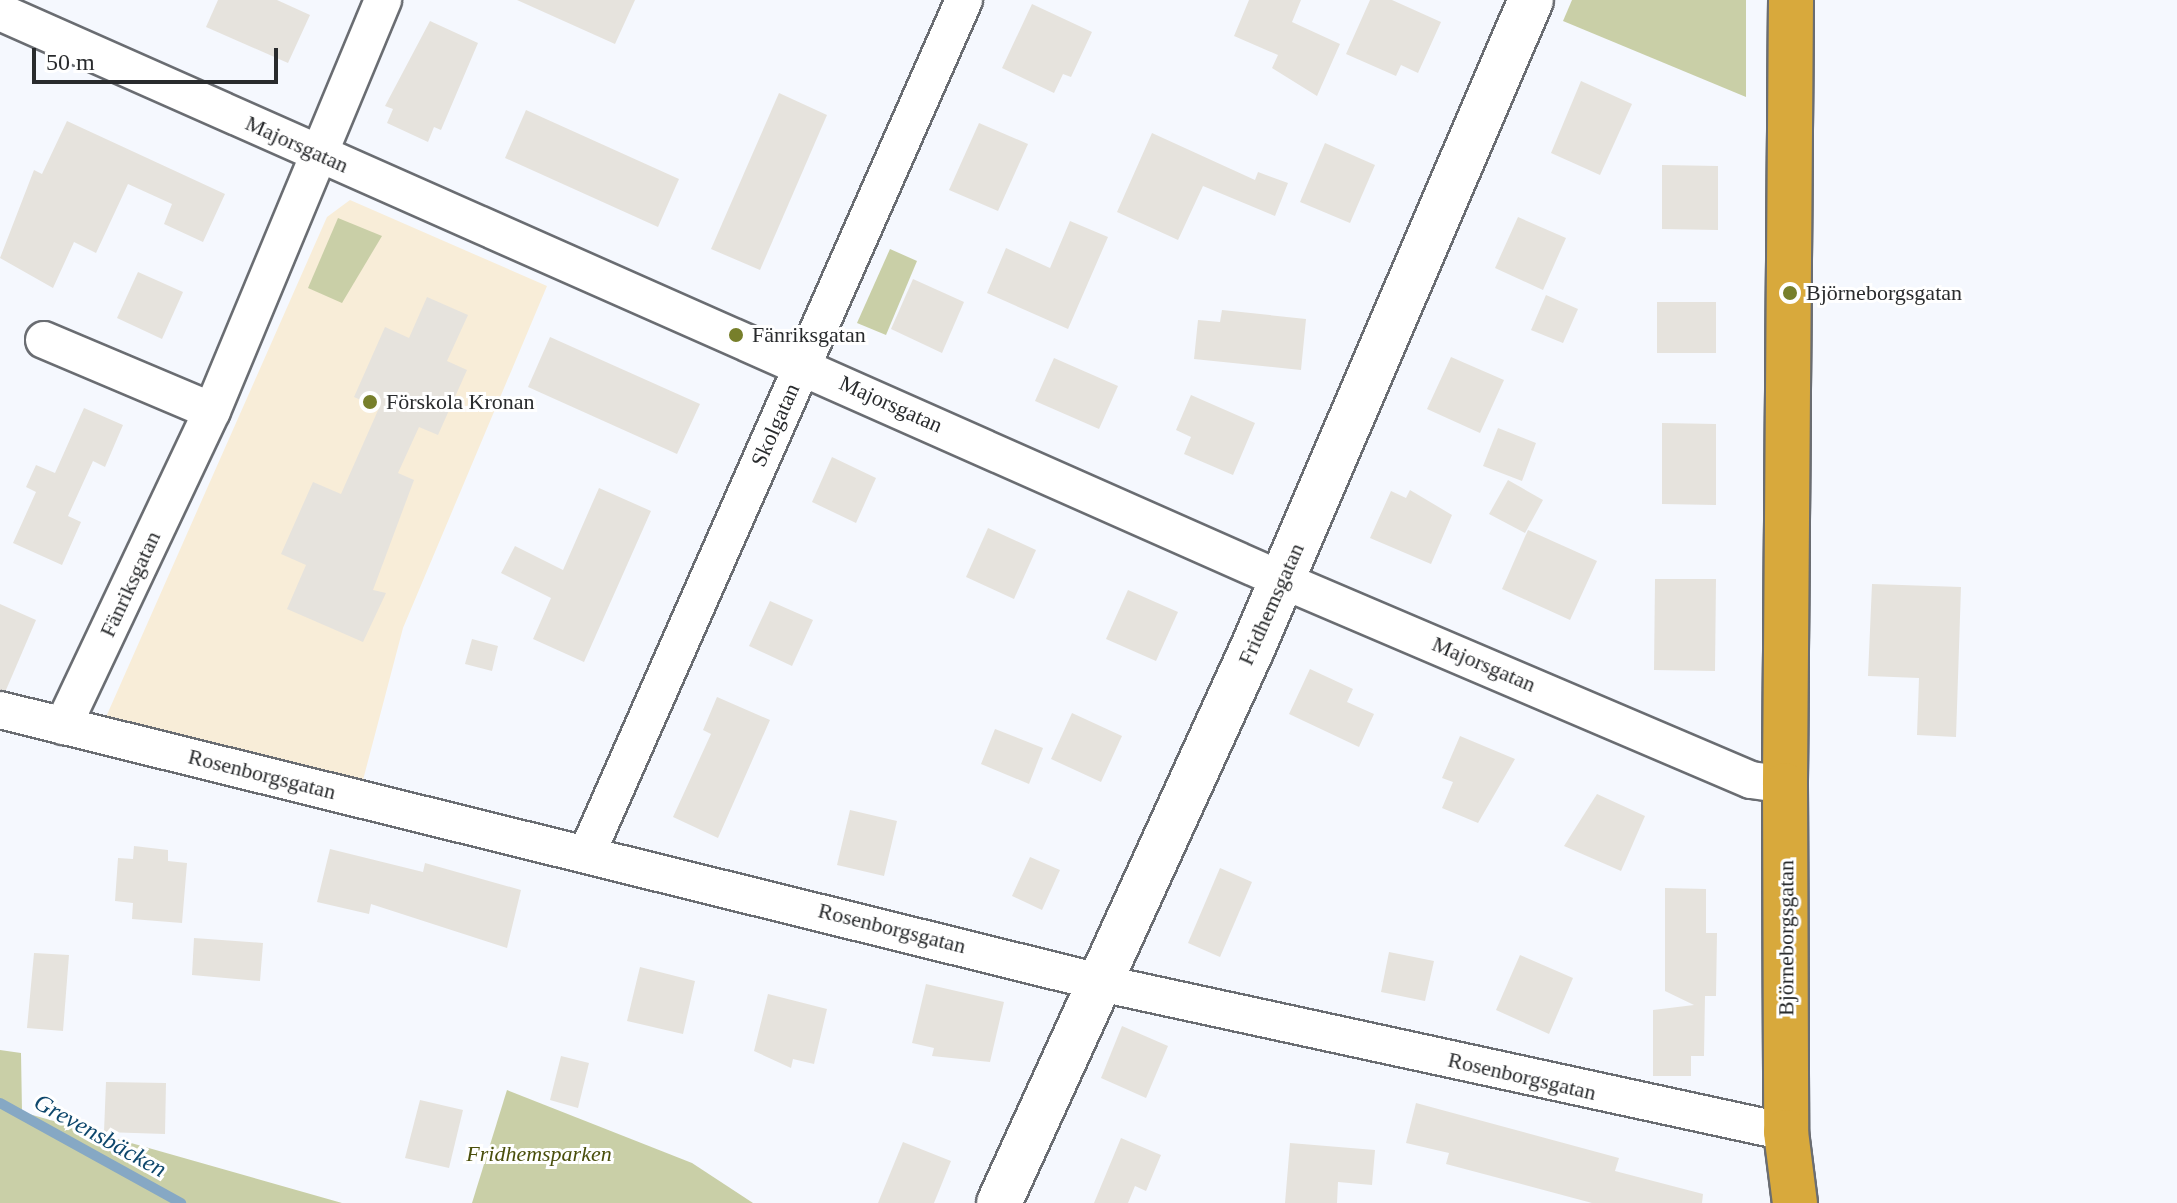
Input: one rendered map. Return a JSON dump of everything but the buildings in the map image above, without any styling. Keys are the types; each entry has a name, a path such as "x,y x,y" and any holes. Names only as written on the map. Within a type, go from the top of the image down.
{"highway":[{"name":"Björneborgsgatan","path":"1791,0 1785,785 1786,1132 1795,1203"}],"street":[{"name":"Fänriksgatan","path":"63,726 212,411 316,153 383,0"},
{"name":"Skolgatan","path":"588,851 964,0"},
{"name":"Fridhemsgatan","path":"999,1203 1097,979 1282,580 1522,3"},
{"name":"Majorsgatan","path":"0,12 802,364 1282,580 1751,780 1785,785"},
{"path":"44,340 212,411"},
{"name":"Rosenborgsgatan","path":"0,710 588,851 1097,979 1786,1132"}],"shaded area":[{"name":"Förskola Kronan","path":"350,200 547,286 403,628 363,780 106,717 327,217"}],"green space":[{"path":"1572,0 1746,0 1746,97 1563,21"},
{"path":"338,218 382,236 342,303 308,288"},
{"path":"890,249 917,261 886,335 857,323"},
{"path":"0,1050 21,1053 22,1112 342,1203 0,1203"},
{"name":"Fridhemsparken","path":"507,1090 692,1163 753,1203 472,1203"}],"waterway":[{"name":"Grevensbäcken","path":"0,1103 181,1203"}],"place":[{"name":"Björneborgsgatan","path":"1790,293"},
{"name":"Fänriksgatan","path":"736,335"},
{"name":"Förskola Kronan","path":"370,402"}]}
